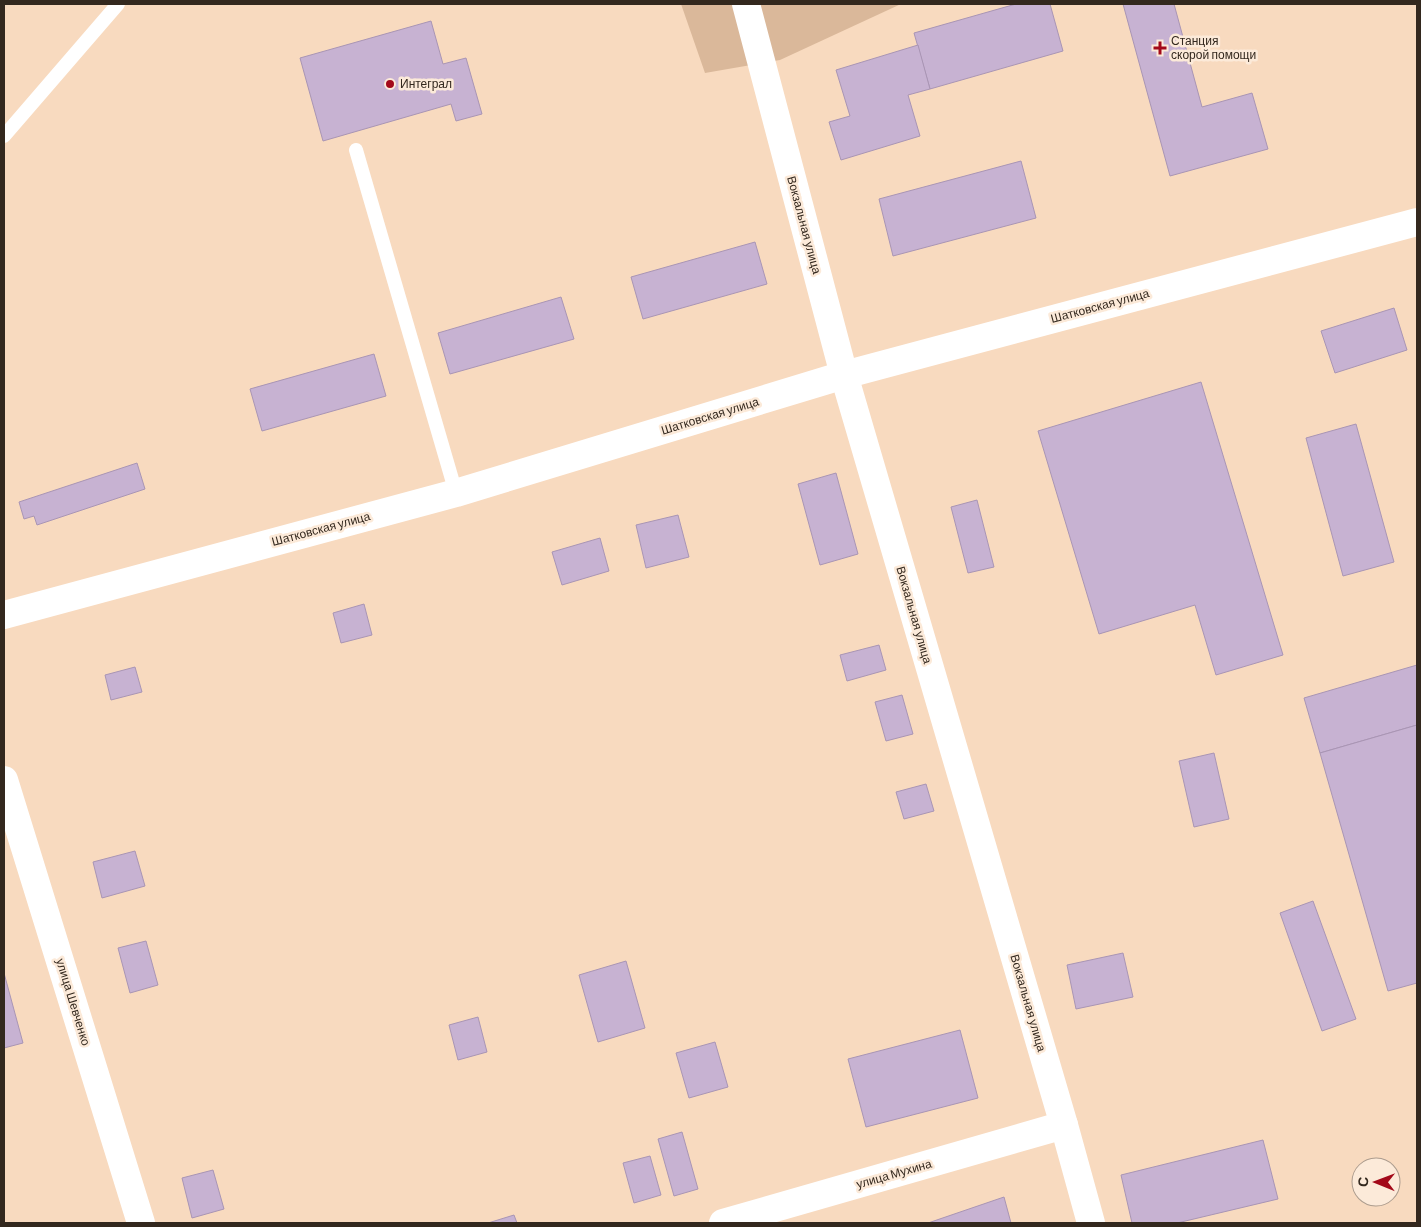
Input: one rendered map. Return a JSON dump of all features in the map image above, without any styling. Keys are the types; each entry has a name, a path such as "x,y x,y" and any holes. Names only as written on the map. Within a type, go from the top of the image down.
{"street":[{"name":"Вокзальная улица","path":"746,4 844,374 1091,1223"},
{"name":"Шатковская улица","path":"4,615 456,493 844,374 1417,222"},
{"name":"улица Шевченко","path":"4,780 141,1223"},
{"name":"улица Мухина","path":"723,1223 1064,1125"}],"lane":[{"path":"4,136 118,4"},
{"path":"356,150 456,493"}],"shaded area":[{"path":"681,4 901,4 780,60 705,73"}],"building":[{"path":"1016,4 1050,4 1063,51 930,89 914,33"},
{"name":"Станция скорой помощи","path":"1123,4 1174,4 1202,107 1252,93 1268,149 1170,176"},
{"name":"Интеграл","path":"431,21 443,64 466,58 482,114 456,121 451,104 323,141 300,58"},
{"path":"918,45 930,89 908,95 920,136 841,160 829,122 850,116 836,70"},
{"path":"1021,161 1036,218 893,256 879,199"},
{"path":"755,242 767,284 643,319 631,277"},
{"path":"561,297 574,339 450,374 438,333"},
{"path":"1394,308 1407,350 1335,373 1321,331"},
{"path":"374,354 386,396 262,431 250,389"},
{"path":"1201,382 1283,655 1216,675 1195,605 1099,634 1038,431"},
{"path":"1356,424 1394,562 1343,576 1306,438"},
{"path":"137,463 145,489 37,525 34,516 24,519 19,502"},
{"path":"836,473 858,554 820,565 798,484"},
{"path":"977,500 994,567 968,573 951,507"},
{"path":"678,515 689,557 646,568 636,525"},
{"path":"600,538 609,571 562,585 552,552"},
{"path":"364,604 372,635 341,643 333,613"},
{"path":"879,645 886,670 847,681 840,655"},
{"path":"1417,665 1417,725 1320,753 1304,698"},
{"path":"135,667 142,692 111,700 105,675"},
{"path":"902,695 913,734 886,741 875,702"},
{"path":"1417,725 1417,983 1388,991 1320,753"},
{"path":"1214,753 1229,819 1194,827 1179,761"},
{"path":"926,784 934,811 904,819 896,792"},
{"path":"135,851 145,886 102,898 93,862"},
{"path":"1313,901 1356,1019 1322,1031 1280,913"},
{"path":"146,941 158,985 130,993 118,948"},
{"path":"1123,953 1133,997 1076,1009 1067,965"},
{"path":"626,961 645,1028 598,1042 579,975"},
{"path":"4,973 23,1043 4,1048"},
{"path":"478,1017 487,1052 458,1060 449,1025"},
{"path":"960,1030 978,1098 866,1127 848,1059"},
{"path":"715,1042 728,1087 689,1098 676,1053"},
{"path":"682,1132 698,1189 674,1196 658,1139"},
{"path":"1263,1140 1278,1199 1177,1223 1132,1223 1121,1175"},
{"path":"650,1156 661,1195 634,1203 623,1163"},
{"path":"213,1170 224,1209 192,1218 182,1178"},
{"path":"1004,1197 1011,1223 928,1223"},
{"path":"514,1215 517,1223 488,1223"}],"place":[{"name":"Станция скорой помощи","path":"1160,48"},
{"name":"Интеграл","path":"390,84"}]}
